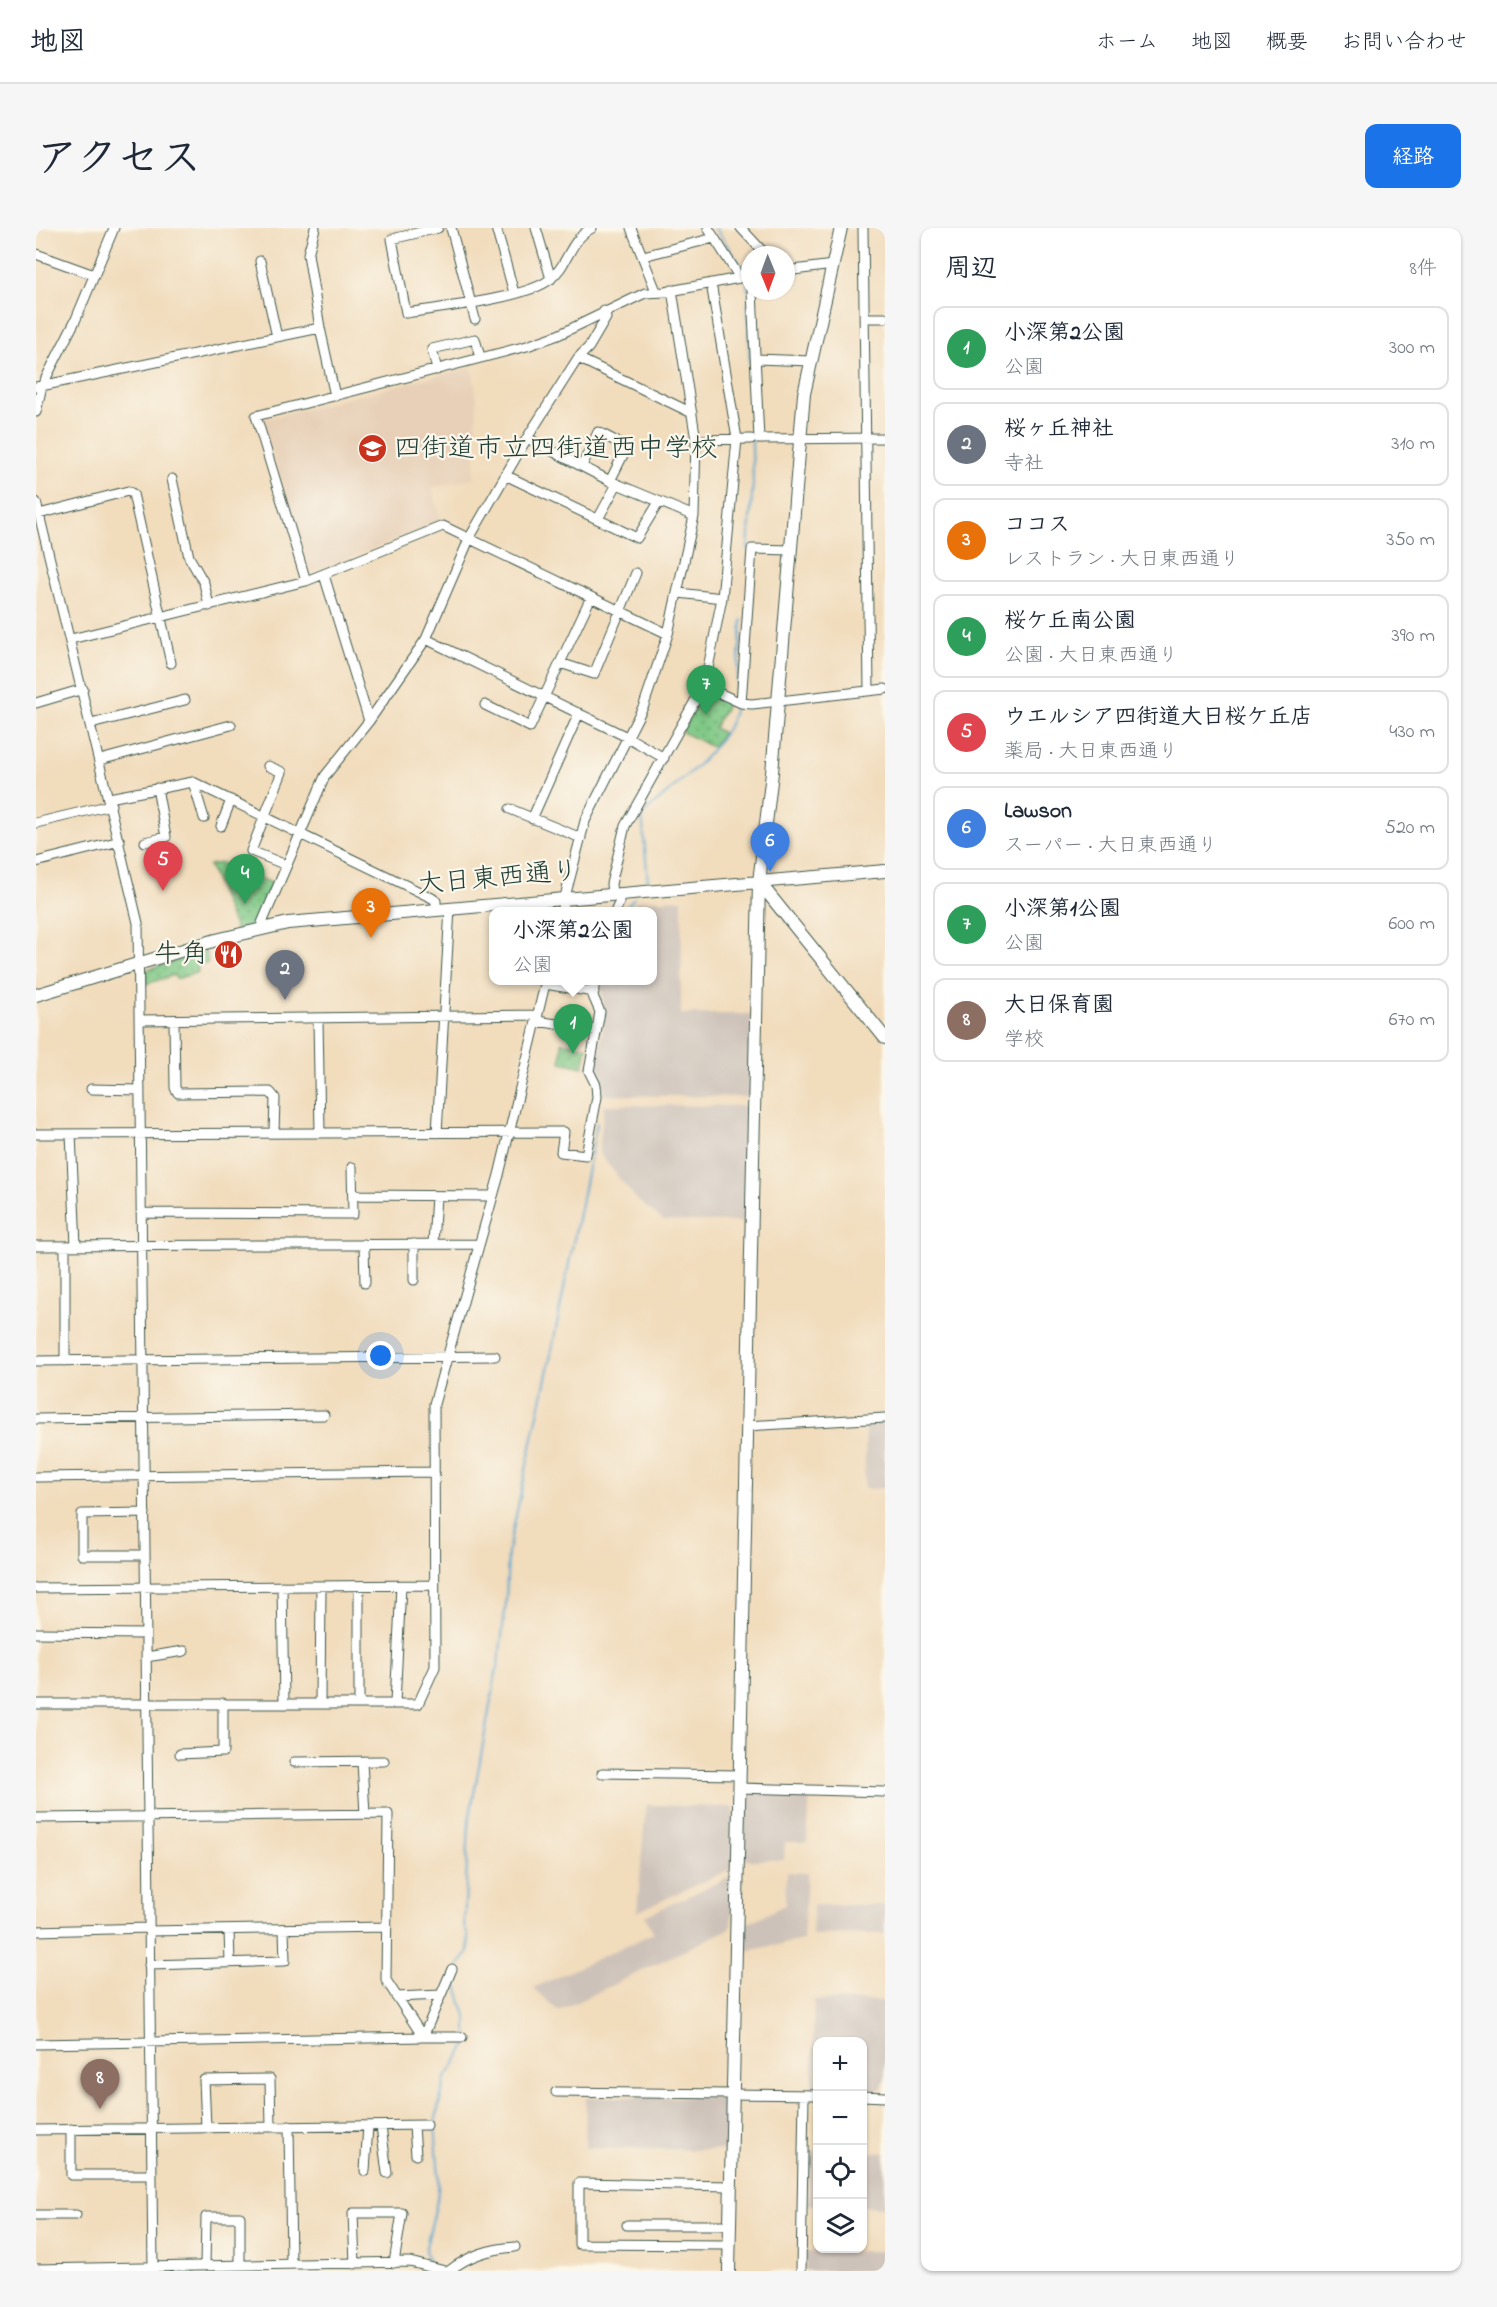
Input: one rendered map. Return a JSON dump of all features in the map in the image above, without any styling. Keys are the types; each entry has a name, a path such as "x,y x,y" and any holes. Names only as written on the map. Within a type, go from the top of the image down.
{"street":[{"path":"36,412 39,386 76,319 114,228"},
{"path":"315,228 308,254 320,328 335,396"},
{"path":"438,228 392,239 406,314 536,289 551,279 559,270 577,232 592,228"},
{"path":"451,228 475,319"},
{"path":"496,228 514,294"},
{"path":"536,228 551,279"},
{"path":"632,228 656,291"},
{"path":"708,228 741,272"},
{"path":"741,228 758,246"},
{"path":"729,2271 759,882 778,702 804,394 841,228"},
{"path":"863,228 869,690"},
{"path":"643,256 714,238"},
{"path":"36,254 94,275"},
{"path":"260,261 277,337"},
{"path":"795,270 833,265"},
{"path":"306,581 256,416 527,346 645,292 672,290 741,278"},
{"path":"617,907 619,903 611,884 625,826 704,686 722,598 737,440 711,283"},
{"path":"563,907 585,821 644,705 668,634 679,593 694,516 696,440 672,290"},
{"path":"753,300 759,439 885,438"},
{"path":"263,928 262,923 325,776 369,722 426,639 470,537 527,438 578,358 589,347 606,318 604,312"},
{"path":"864,318 885,318"},
{"path":"39,386 320,328"},
{"path":"437,370 432,350 475,339 480,357"},
{"path":"578,358 692,413"},
{"path":"756,359 811,361"},
{"path":"582,466 598,432 627,447 598,519"},
{"path":"527,438 614,482 694,516"},
{"path":"696,440 751,439"},
{"path":"505,474 637,538 658,502"},
{"path":"172,479 189,556 204,584 209,606"},
{"path":"39,514 128,491 133,494 171,663"},
{"path":"36,502 138,919 153,2269"},
{"path":"71,639 306,581 443,526 668,634"},
{"path":"741,703 752,549 790,550"},
{"path":"560,663 594,674 636,573"},
{"path":"324,575 369,722"},
{"path":"679,593 722,598"},
{"path":"485,705 530,727 591,597"},
{"path":"426,639 579,713 664,758"},
{"path":"704,686 741,703 778,702 885,689"},
{"path":"36,703 83,689"},
{"path":"91,724 185,700"},
{"path":"532,819 579,713"},
{"path":"100,760 231,725"},
{"path":"268,766 282,772 251,851 286,865"},
{"path":"36,823 157,788 193,782 432,898 436,901 436,909"},
{"path":"193,782 204,818"},
{"path":"145,842 166,837 157,788"},
{"path":"221,826 231,800"},
{"path":"510,809 581,838"},
{"path":"36,862 120,841"},
{"name":"大日東西通り","path":"37,991 263,928 566,897 885,871"},
{"path":"759,882 885,1038"},
{"path":"437,1133 450,908"},
{"path":"36,1704 418,1704 435,1667 433,1472 435,1404 492,1196 544,985"},
{"path":"560,985 594,992"},
{"path":"36,1134 564,1132 561,1152 586,1155 597,1096 596,1085 589,1071 600,1012 594,992 595,985"},
{"path":"140,1020 444,1016 537,1018 595,1030"},
{"path":"318,1019 320,1133"},
{"path":"174,1020 175,1088 178,1093 270,1092 275,1098 274,1133"},
{"path":"91,1089 140,1090"},
{"path":"71,1134 76,1246"},
{"path":"142,1213 353,1214 352,1167"},
{"path":"352,1195 492,1196"},
{"path":"433,1244 436,1196"},
{"path":"414,1244 414,1281"},
{"path":"36,1246 479,1244"},
{"path":"364,1245 364,1283"},
{"path":"65,1246 65,1361"},
{"path":"36,1362 495,1356"},
{"path":"36,1419 324,1415"},
{"path":"747,1426 885,1418"},
{"path":"36,1477 433,1472"},
{"path":"145,1513 82,1514 82,1555 145,1555"},
{"path":"282,1586 284,1703"},
{"path":"320,1703 321,1586"},
{"path":"359,1586 359,1703"},
{"path":"395,1703 401,1586"},
{"path":"36,1588 434,1586"},
{"path":"36,1633 146,1634"},
{"path":"146,1657 184,1651"},
{"path":"180,1754 223,1752 223,1703"},
{"path":"294,1762 384,1761"},
{"path":"362,1762 365,1814"},
{"path":"602,1773 740,1775"},
{"path":"739,1788 885,1792"},
{"path":"36,1818 388,1814 386,1980 423,2037"},
{"path":"36,1931 387,1927"},
{"path":"149,1965 285,1962 284,1929"},
{"path":"229,1930 230,1963"},
{"path":"423,2037 452,1969"},
{"path":"396,1997 441,1995"},
{"path":"36,2044 462,2037"},
{"path":"206,2127 204,2080 270,2079 271,2127"},
{"path":"555,2092 813,2095"},
{"path":"801,2271 804,2095"},
{"path":"867,2096 885,2097"},
{"path":"289,2126 291,2264"},
{"path":"365,2171 368,2126"},
{"path":"381,2126 387,2173"},
{"path":"414,2126 416,2155"},
{"path":"36,2130 427,2126"},
{"path":"71,2129 71,2175 152,2175"},
{"path":"729,2245 579,2244 579,2183 730,2186"},
{"path":"355,2264 353,2213 402,2213 392,2266"},
{"path":"36,2215 75,2215"},
{"path":"205,2266 206,2217 240,2217 240,2265"},
{"path":"627,2225 730,2225"},
{"path":"36,2269 153,2269 205,2266 230,2268 240,2265 267,2268 291,2264 355,2264 420,2267 447,2271 462,2261 490,2249 515,2247"}],"shaded area":[{"name":"四街道市立四街道西中学校","path":"472,367 477,399 474,478 432,488 442,522 311,573 261,420"},
{"path":"682,899 681,1014 752,1014 749,1097 604,1095 603,1076 597,1065 605,1013 602,985 657,985 657,907 632,907 637,901"},
{"path":"604,1105 750,1106 747,1222 664,1221 637,1200 599,1153"},
{"path":"885,1421 885,1488 864,1489 866,1422"},
{"path":"744,1792 810,1794 807,1842 785,1842 784,1860 743,1860"},
{"path":"646,1805 734,1807 735,1867 637,1912"},
{"path":"786,1872 807,1873 803,1940 741,1952 742,1926 785,1905"},
{"path":"734,1875 731,1928 558,2011 533,1988 654,1933 645,1916"},
{"path":"813,1905 885,1905 885,1934 812,1935"},
{"path":"814,2000 885,2001 885,2078 881,2090 867,2090 867,2037 813,2037"},
{"path":"586,2097 729,2097 728,2150 585,2148"},
{"path":"809,2151 813,2151 813,2205 808,2205"},
{"path":"867,2152 885,2153 885,2207 867,2206"},
{"path":"885,2251 885,2271 805,2271 805,2252"}],"green space":[{"path":"707,690 729,701 714,728 723,733 712,747 682,732 703,691"},
{"path":"221,863 272,883 255,925 236,931 209,865"},
{"path":"206,952 208,963 197,966 198,972 176,979 174,975 146,984 145,970"},
{"path":"562,1042 587,1047 583,1067 561,1062"}],"waterway":[{"path":"715,228 741,265"},
{"path":"748,302 753,483 748,548"},
{"path":"736,698 742,620"},
{"path":"644,887 648,882 642,815 684,779 712,750 731,720 735,704"},
{"path":"627,907 634,898"},
{"path":"595,1065 601,1079 601,1094"},
{"path":"430,2264 425,2251 437,2201 439,2178 435,2123 445,2079 467,2045 467,2020 456,1982 458,1966 469,1952 468,1936 464,1926 469,1821 500,1651 506,1603 508,1552 549,1364 597,1123"}],"place":[{"name":"四街道市立四街道西中学校","path":"373,449"},
{"name":"小深第1公園","path":"706,715"},
{"name":"Lawson","path":"770,872"},
{"name":"ウエルシア四街道大日桜ケ丘店","path":"163,891"},
{"name":"桜ケ丘南公園","path":"245,904"},
{"name":"ココス","path":"371,938"},
{"name":"牛角","path":"229,955"},
{"name":"桜ヶ丘神社","path":"285,1000"},
{"name":"小深第2公園","path":"573,1054"},
{"name":"大日保育園","path":"100,2109"}]}
